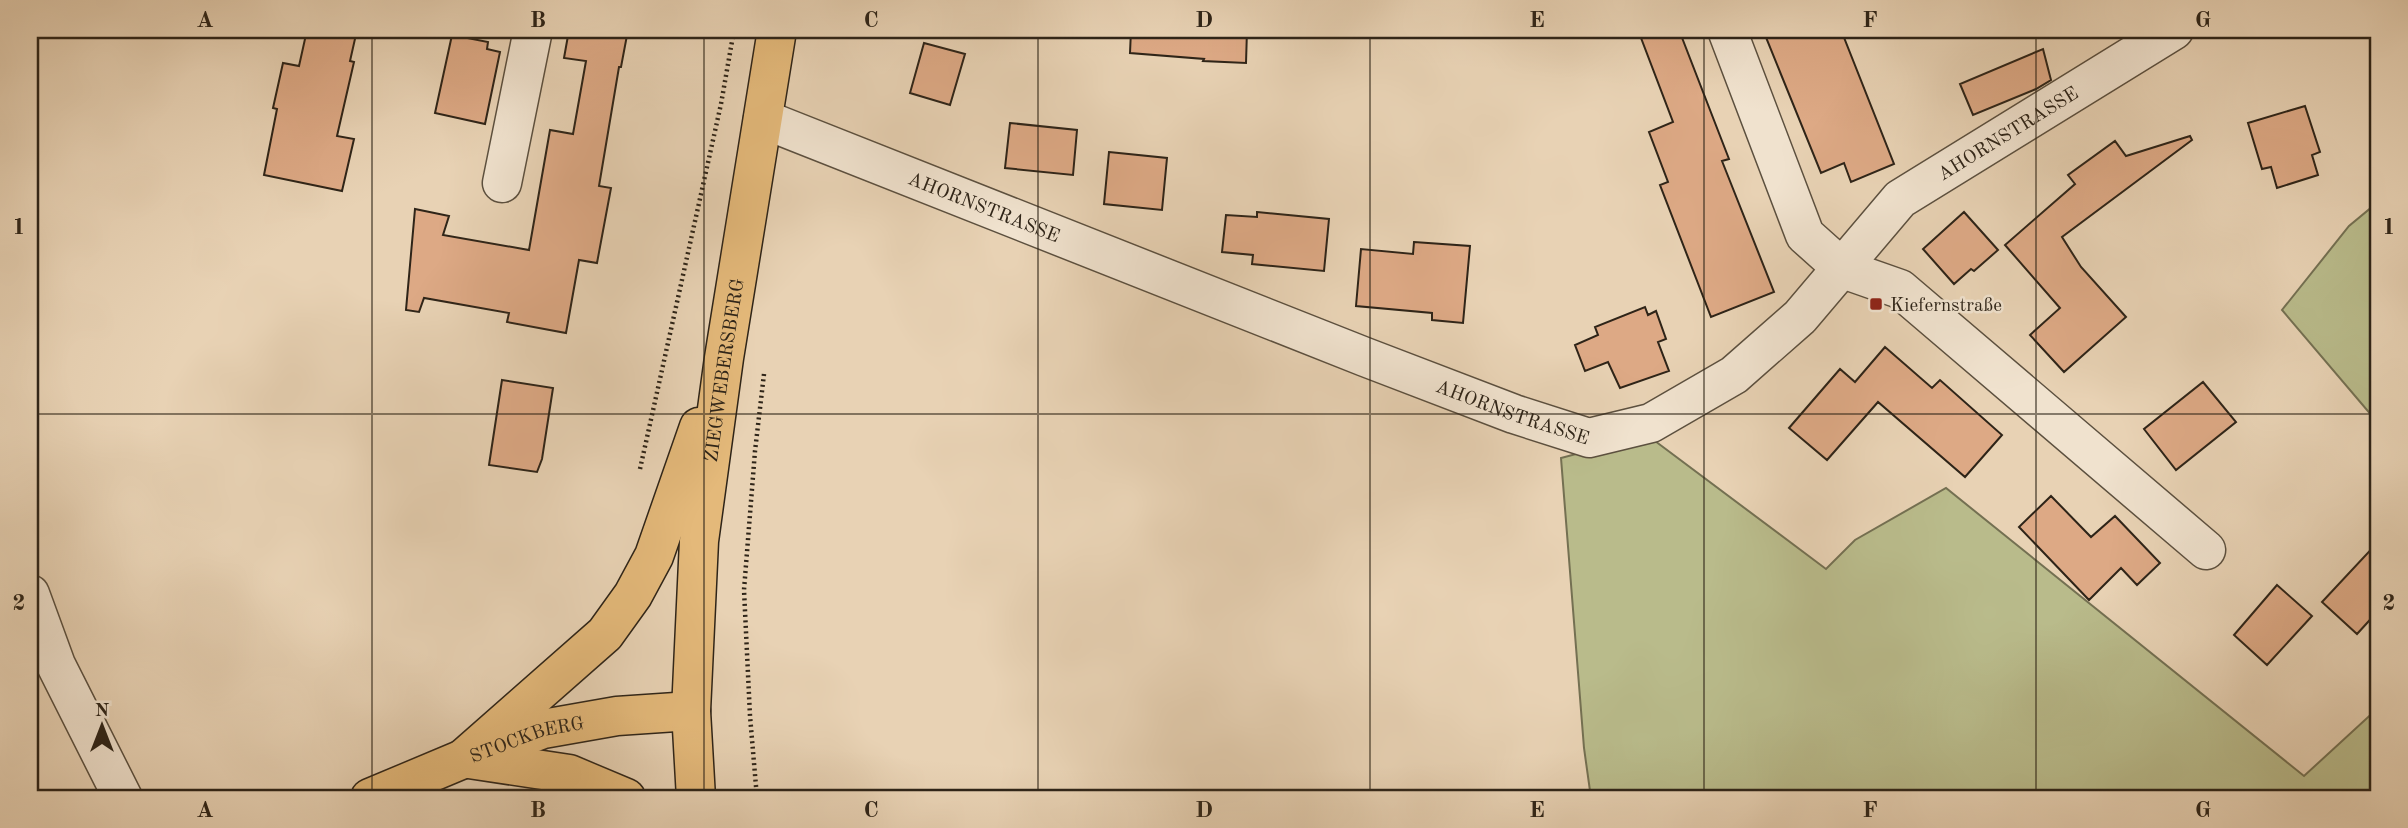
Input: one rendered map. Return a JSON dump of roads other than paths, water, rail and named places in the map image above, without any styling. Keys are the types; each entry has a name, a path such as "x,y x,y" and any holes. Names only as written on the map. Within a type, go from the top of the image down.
{"main road":[{"name":"ZIEGWEBERSBERG","path":"696,798 691,710 699,541 724,358 777,30"},
{"path":"463,759 605,634 633,595 654,556 671,501 724,358"},
{"name":"STOCKBERG","path":"370,798 542,729 617,716 691,710"},
{"path":"463,759 569,774 625,798"}],"street":[{"path":"502,183 533,30"},
{"path":"1727,30 1805,235 1843,269 1900,289 2206,550"},
{"name":"AHORNSTRASSE","path":"763,119 1377,362 1514,414 1589,438 1651,423 1734,375 1800,317 1900,199 2174,30"},
{"path":"30,594 56,665 123,798"}],"place":[{"name":"Kiefernstraße","path":"1876,304"}]}
